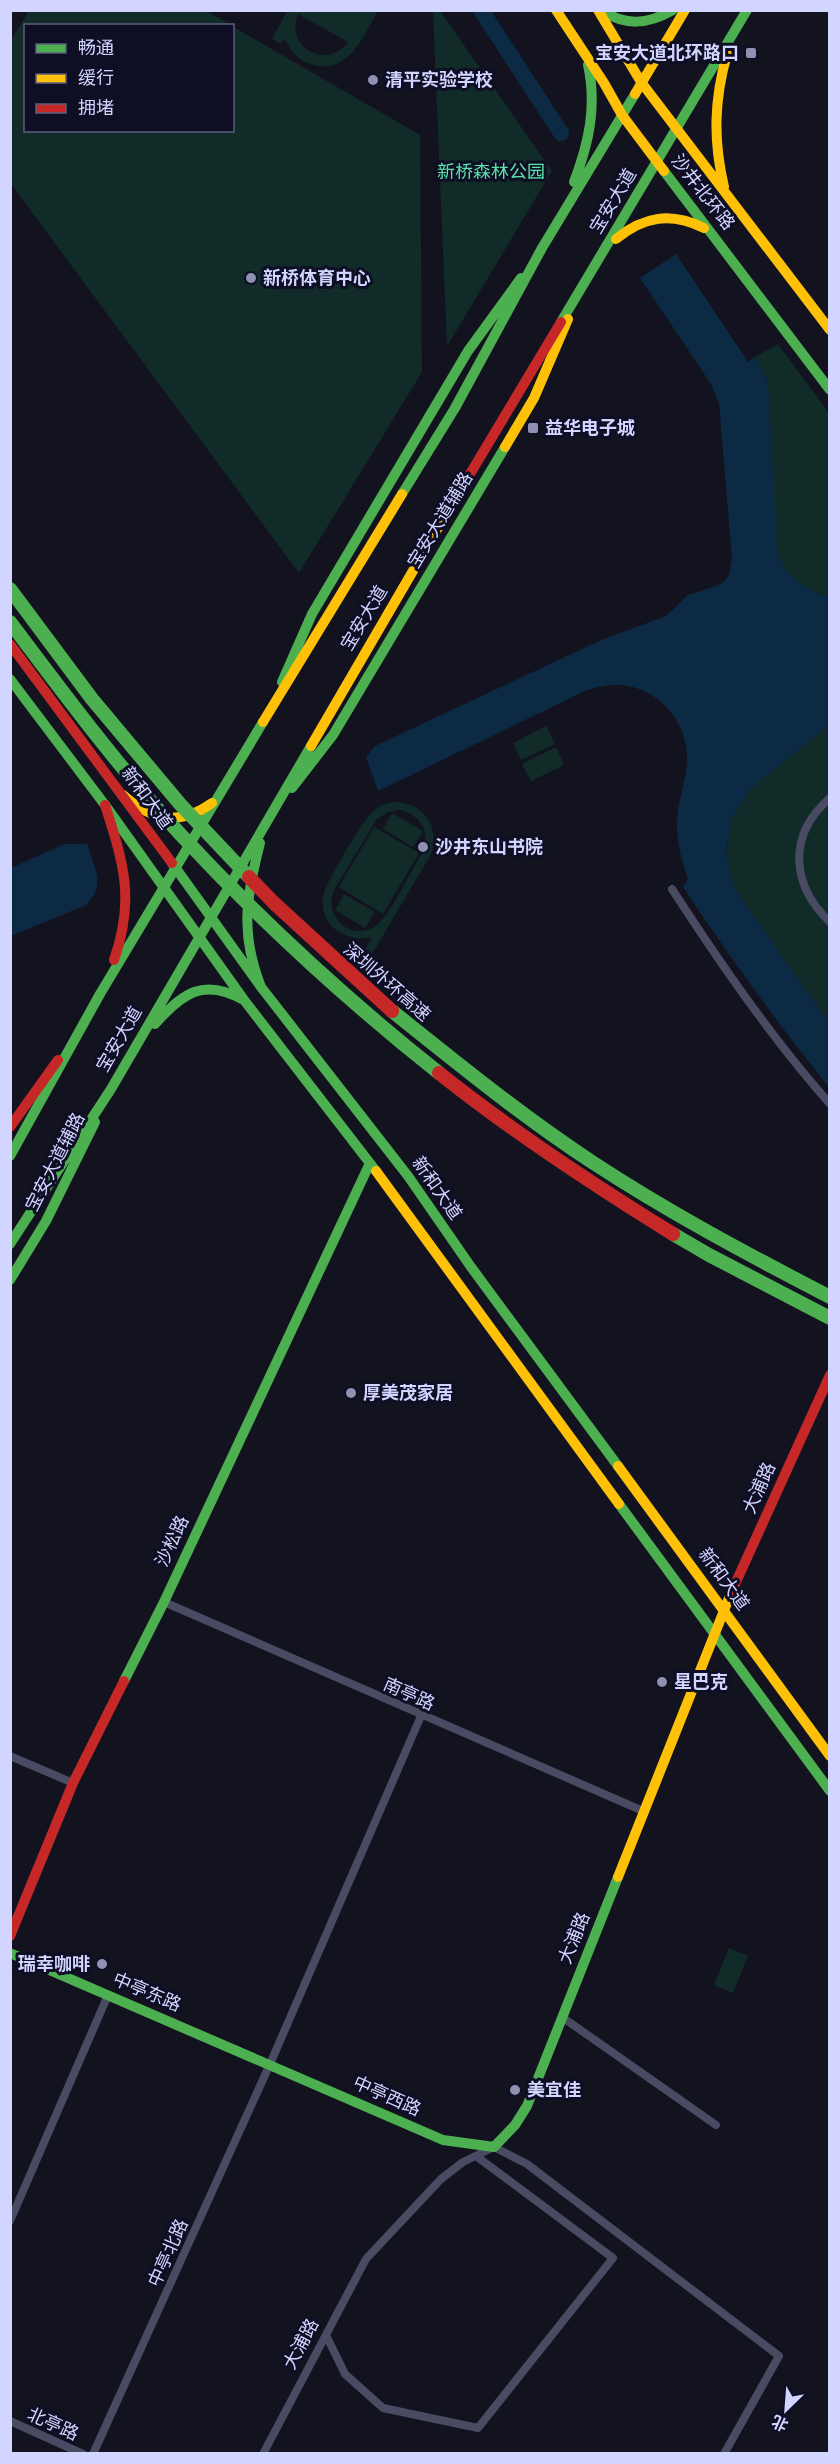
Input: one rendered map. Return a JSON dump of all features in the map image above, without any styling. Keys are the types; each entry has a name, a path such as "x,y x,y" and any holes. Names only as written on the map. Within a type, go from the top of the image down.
{"main road":[{"name":"沙井北环路","path":"556,10 622,114 657,163 830,390"},
{"name":"沙井北环路","path":"599,10 642,82 830,330"},
{"path":"599,10 616,19 640,25 661,18 673,10"},
{"name":"宝安大道","path":"10,1156 74,1038 273,705 455,408 542,248 685,10"},
{"name":"宝安大道","path":"10,1244 111,1089 274,812 345,684 747,10"},
{"path":"725,192 716,148 714,106 716,89 734,33"},
{"path":"562,214 584,156 592,121 592,82 584,52"},
{"path":"607,248 630,227 654,217 687,219 714,236"},
{"name":"深圳外环高速","path":"10,589 96,705 197,824 284,914 384,1005 497,1095 590,1161 722,1241 830,1297"},
{"name":"深圳外环高速","path":"10,622 88,725 184,837 264,920 372,1020 469,1098 579,1176 713,1257 830,1318"},
{"name":"新和大道","path":"10,644 123,795 261,987 408,1176 484,1285 724,1608 830,1756"},
{"path":"10,679 105,805 244,1000 370,1163 830,1791"},
{"path":"123,795 139,809 159,818 170,819 191,816 217,798"},
{"path":"100,994 124,932 128,901 124,863 105,805"},
{"path":"261,987 246,943 244,912 249,881 264,827"},
{"path":"136,1045 172,1004 189,993 218,989 244,1000"},
{"path":"10,1127 74,1038"},
{"name":"宝安大道辅路","path":"10,1280 46,1221 111,1089"},
{"name":"沙松路","path":"10,1936 73,1783 164,1602 370,1163"},
{"name":"大浦路","path":"494,2147 515,2125 527,2106 714,1632 830,1375"},
{"name":"中亭东路","path":"10,1953 270,2064"},
{"name":"中亭西路","path":"270,2064 443,2140 494,2147"}],"street":[{"path":"830,798 820,807 807,826 802,837 799,860 807,894 830,922"},
{"path":"672,889 772,1034 830,1104"},
{"name":"南亭路","path":"164,1602 643,1811"},
{"name":"中亭北路","path":"93,2454 270,2064 421,1716"},
{"path":"10,1756 73,1783"},
{"path":"10,2221 108,1995"},
{"path":"562,2018 716,2125"},
{"path":"494,2147 526,2164 779,2356 724,2454"},
{"name":"大浦路","path":"263,2454 366,2259 441,2179 463,2162 494,2147"},
{"path":"326,2335 345,2374 383,2408 478,2428 613,2258 476,2156"},
{"name":"北亭路","path":"10,2421 83,2454"}],"green space":[{"path":"287,10 378,11 353,52 335,65 310,64 294,54 285,38 281,44 272,39","holes":["298,14 348,42 339,50 329,54 319,55 310,51 302,45 297,36 295,26"]},
{"name":"新桥体育中心","path":"29,11 206,11 230,24 24,24 24,132 234,132 234,27 420,135 422,372 299,573 11,184 11,40"},
{"name":"新桥森林公园","path":"433,11 440,11 552,171 447,346"},
{"path":"778,344 829,413 829,597 810,589 794,578 782,564 775,544 769,396 767,380 755,357"},
{"path":"829,725 829,1023 734,888 726,854 731,820 749,790"},
{"path":"546,726 555,744 521,760 513,743"},
{"path":"556,747 564,765 531,781 522,764"},
{"path":"393,802 404,803 421,811 431,826 434,836 433,846 430,856 372,954 365,950 372,937 352,937 343,934 329,922 324,914 324,893 346,851 367,818 374,810","holes":["400,810 419,820 425,832 422,853 395,901 378,924 368,930 351,930 341,924 335,916 332,908 335,888 377,819 388,812"]},
{"path":"392,813 423,831 413,847 383,829"},
{"path":"374,827 419,853 383,914 339,887"},
{"path":"344,894 375,912 365,928 335,910"},
{"path":"729,1948 748,1956 733,1993 714,1985"}],"water":[{"path":"676,254 748,362 755,357 767,380 777,553 792,576 812,591 829,597 829,725 749,790 731,820 726,854 734,888 829,1023 829,1087 754,989 683,887 688,879 680,852 677,825 687,761 686,747 677,721 659,700 648,693 621,685 603,686 585,691 378,791 366,757 375,746 599,641 666,616 688,595 724,582 729,574 732,558 719,403 711,384 640,278"},
{"path":"65,844 87,844 97,876 96,891 92,898 86,905 11,936 11,868"}],"waterway":[{"path":"481,10 561,133"}],"traffic: fast":[{"path":"600,10 619,19 636,22 654,19 673,10"},
{"path":"561,322 747,10"},
{"path":"574,182 584,153 590,124 592,95 588,65"},
{"path":"402,494 455,408 542,248 635,94"},
{"path":"664,171 830,390"},
{"path":"282,682 312,614 468,351 521,278"},
{"path":"292,788 333,735 505,447"},
{"path":"10,589 92,699 180,804 249,877"},
{"path":"10,622 114,757 158,810 211,867 306,959 439,1073"},
{"path":"10,679 105,805 244,1000 376,1171"},
{"path":"10,1156 100,994 263,722"},
{"path":"10,1244 111,1089 311,746"},
{"path":"260,843 251,881 247,915 250,950 261,987"},
{"path":"172,863 261,987 408,1176 471,1267 618,1466"},
{"path":"155,1024 185,997 206,989 230,993 244,1000"},
{"path":"392,1011 515,1108 592,1162 679,1216 830,1297"},
{"path":"10,1280 46,1221 95,1122"},
{"path":"124,1681 164,1602 370,1163"},
{"path":"673,1234 830,1318"},
{"path":"619,1504 830,1791"},
{"path":"10,1953 443,2140 494,2147 515,2125 527,2106 618,1877"}],"traffic: slow":[{"path":"556,10 622,115 664,171"},
{"path":"598,10 641,82 830,330"},
{"path":"635,94 685,10"},
{"path":"724,187 720,170 716,120 727,54"},
{"path":"616,239 637,225 658,219 680,220 704,228"},
{"path":"505,447 534,398 568,319"},
{"path":"263,722 402,494"},
{"path":"311,746 449,509"},
{"path":"123,795 145,810 166,817 189,815 212,803"},
{"path":"376,1171 619,1504"},
{"path":"618,1466 830,1756"},
{"path":"618,1877 731,1593"}],"traffic: jam":[{"path":"449,509 561,322"},
{"path":"10,644 172,863"},
{"path":"105,805 122,864 124,882 124,919 114,960"},
{"path":"249,877 274,903 392,1011"},
{"path":"10,1127 58,1060"},
{"path":"439,1073 553,1157 673,1234"},
{"path":"731,1593 830,1375"},
{"path":"10,1936 73,1783 124,1681"}],"place":[{"name":"宝安大道北环路口","path":"751,53"},
{"name":"清平实验学校","path":"373,80"},
{"name":"新桥体育中心","path":"251,278"},
{"name":"益华电子城","path":"533,428"},
{"name":"沙井东山书院","path":"423,847"},
{"name":"厚美茂家居","path":"351,1393"},
{"name":"星巴克","path":"662,1682"},
{"name":"瑞幸咖啡","path":"102,1964"},
{"name":"美宜佳","path":"515,2090"}]}
